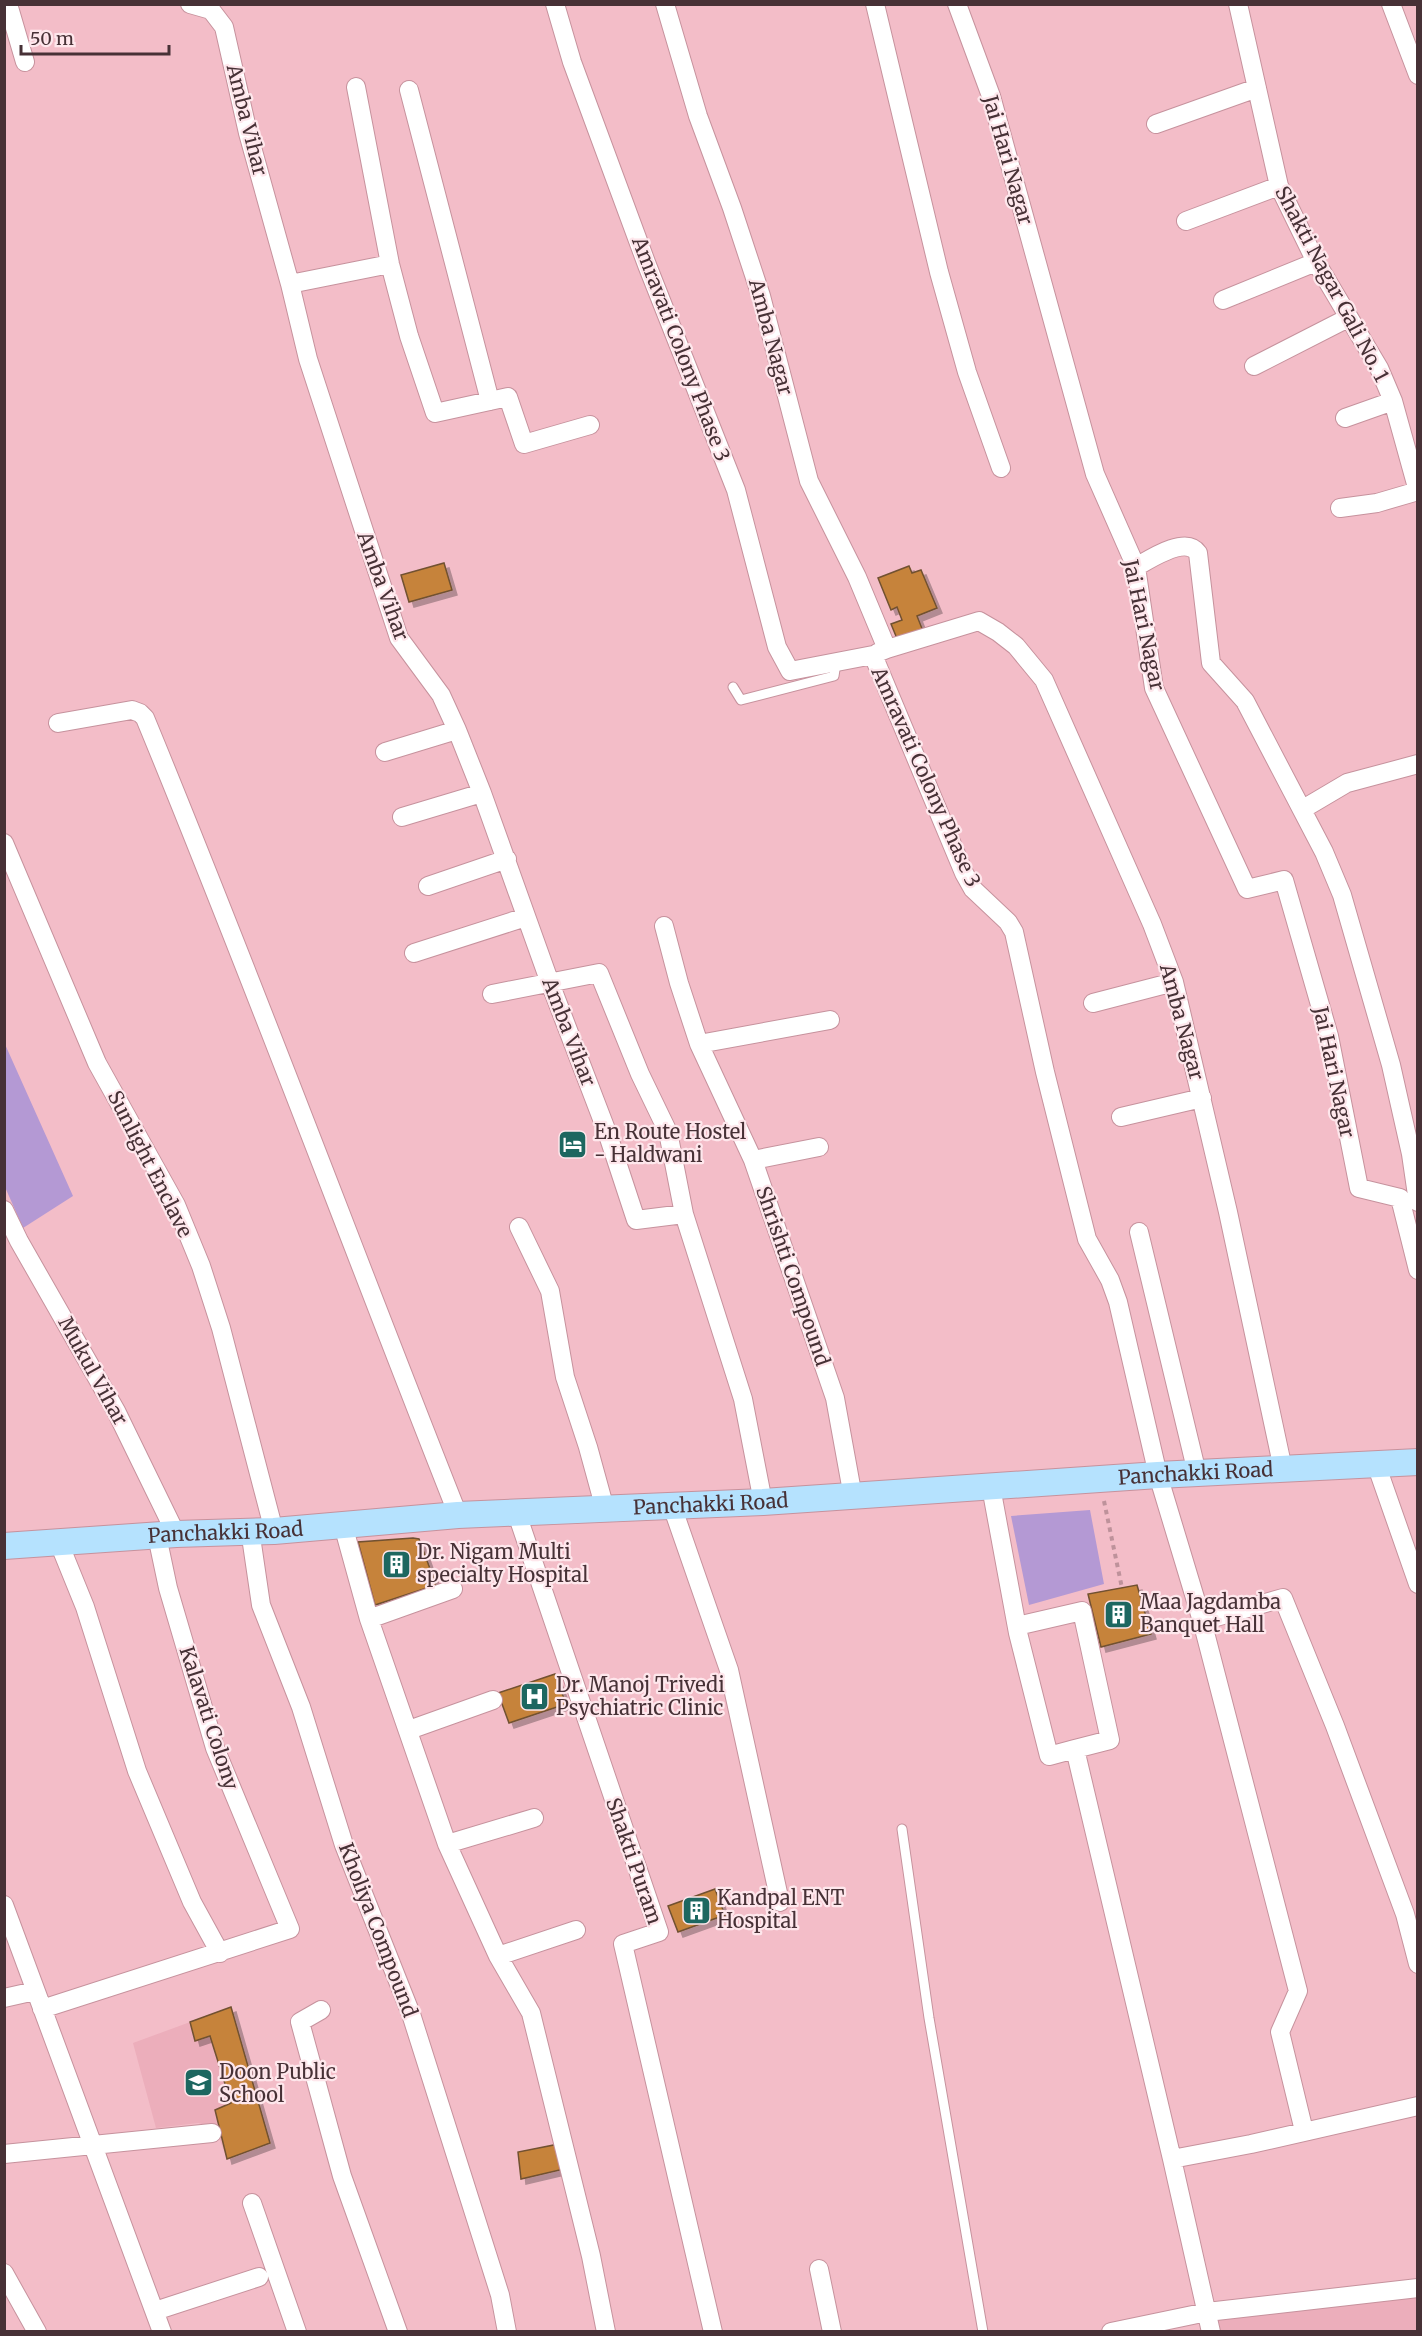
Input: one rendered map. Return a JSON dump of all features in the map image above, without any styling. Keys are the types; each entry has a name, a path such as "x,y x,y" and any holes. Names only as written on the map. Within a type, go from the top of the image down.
{"main road":[{"name":"Panchakki Road","path":"4,1546 343,1525 458,1515 764,1502 1158,1475 1418,1462"}],"street":[{"path":"8,4 25,62"},
{"name":"Amba Vihar","path":"190,4 211,10 224,27 248,133 290,284 308,359 399,638 441,695 457,730 607,1132 636,1220 684,1214"},
{"name":"Amravati Colony Phase 3","path":"555,4 572,62 647,265 736,490 777,647 790,671 880,652 964,873 973,889 1008,922 1014,932 1045,1072 1087,1239 1110,1280 1118,1302 1158,1475 1202,1621 1298,1991 1280,2032 1304,2131"},
{"name":"Amba Nagar","path":"665,4 698,116 732,208 760,296 809,481 857,577 880,652 979,621 1016,646 1044,680 1152,924 1174,982 1202,1098 1283,1469"},
{"path":"875,4 939,272 967,372 1001,468"},
{"name":"Jai Hari Nagar","path":"957,4 991,96 1095,474 1136,567 1154,688 1247,889 1284,880 1329,1036 1359,1188 1411,1201"},
{"name":"Shakti Nagar Gali No. 1","path":"1238,4 1279,186 1316,262 1348,318 1373,355 1392,401 1418,491"},
{"path":"1391,4 1418,75"},
{"path":"356,87 390,264 409,336 435,413 508,397 524,444 590,425"},
{"path":"1156,124 1257,88"},
{"path":"409,90 490,401"},
{"path":"1186,221 1279,186"},
{"path":"1223,300 1316,262"},
{"path":"290,284 390,264"},
{"path":"1254,366 1348,318"},
{"path":"1345,418 1392,401"},
{"path":"1340,508 1377,503 1418,491"},
{"path":"1136,567 1157,554 1188,545 1198,553 1211,663 1245,701 1324,852 1345,906 1391,1065 1411,1154 1411,1201 1418,1270"},
{"path":"58,723 132,710 140,712 145,718 202,856 364,1278 458,1515"},
{"path":"385,752 457,730"},
{"path":"1303,809 1347,783 1418,764"},
{"path":"402,817 482,793"},
{"name":"Sunlight Enclave","path":"4,843 97,1063 176,1205 201,1266 221,1328 262,1530"},
{"path":"428,886 507,859"},
{"path":"414,953 526,917"},
{"name":"Shrishti Compound","path":"664,926 679,983 699,1044 753,1160 835,1398 853,1497"},
{"path":"492,994 599,973 640,1074 668,1132 684,1214 743,1399 764,1502"},
{"path":"1093,1003 1174,982"},
{"path":"699,1044 830,1020"},
{"path":"1121,1117 1202,1098"},
{"path":"753,1160 819,1147"},
{"name":"Mukul Vihar","path":"4,1210 19,1241 116,1411 167,1535"},
{"path":"519,1227 550,1291 565,1377 605,1509"},
{"path":"1139,1232 1197,1473"},
{"path":"1376,1464 1418,1584"},
{"path":"991,1487 1017,1626 1050,1756 1110,1740 1082,1611 1017,1626"},
{"path":"672,1506 729,1670 780,1902"},
{"name":"Shakti Puram","path":"517,1514 659,1932 623,1944 713,2331"},
{"path":"343,1525 369,1619 447,1844 498,1956 531,2013 591,2256 606,2331"},
{"name":"Kholiya Compound","path":"262,1530 261,1605 301,1707 344,1845 411,2014 500,2295 507,2331"},
{"name":"Kalavati Colony","path":"167,1535 168,1588 215,1748 290,1929 220,1953"},
{"path":"42,2009 220,1953 192,1902 138,1771 85,1607 59,1543"},
{"path":"369,1619 453,1589"},
{"path":"1202,1621 1283,1598 1335,1726 1405,1914 1418,1964"},
{"path":"409,1730 493,1700"},
{"path":"1076,1749 1210,2331"},
{"path":"447,1844 534,1818"},
{"path":"4,1905 162,2331"},
{"path":"498,1956 576,1930"},
{"path":"4,1998 35,1991"},
{"path":"321,2010 300,2022 342,2176 398,2331"},
{"path":"1172,2159 1251,2144 1418,2106"},
{"path":"4,2154 212,2133"},
{"path":"252,2203 297,2331"},
{"path":"819,2269 832,2331"},
{"path":"4,2273 37,2331"},
{"path":"155,2311 259,2277"},
{"path":"1111,2331 1207,2312 1418,2288"}],"lane":[{"path":"733,687 741,700 834,676 836,663"},
{"path":"902,1829 929,2018 982,2331"}],"path":[{"path":"1099,1479 1122,1588"}],"shaded area":[{"path":"4,1042 73,1196 23,1228 5,1187"},
{"path":"1090,1510 1104,1584 1029,1605 1011,1516"},
{"name":"Doon Public School","path":"231,2007 270,2143 227,2159 215,2127 198,2123 156,2128 133,2043"},
{"path":"1417,2297 1417,2331 1220,2331 1217,2318"}],"building":[{"path":"444,563 452,590 409,602 401,575"},
{"path":"909,566 912,573 921,570 937,608 917,616 923,631 898,641 891,624 902,620 897,607 891,610 878,578"},
{"name":"Dr. Nigam Multi specialty Hospital","path":"419,1539 436,1585 375,1605 358,1542"},
{"name":"Maa Jagdamba Banquet Hall","path":"1137,1585 1151,1634 1101,1647 1088,1594"},
{"path":"555,1674 566,1704 509,1723 498,1693"},
{"name":"Kandpal ENT Hospital","path":"715,1889 725,1915 678,1932 668,1906"},
{"path":"231,2007 270,2143 227,2159 215,2110 231,2103 210,2036 195,2041 190,2022"},
{"path":"559,2144 564,2169 521,2179 518,2152"}],"place":[{"name":"En Route Hostel - Haldwani","path":"573,1144"},
{"name":"Dr. Nigam Multi specialty Hospital","path":"396,1564"},
{"name":"Maa Jagdamba Banquet Hall","path":"1119,1614"},
{"name":"Dr. Manoj Trivedi Psychiatric Clinic","path":"535,1697"},
{"name":"Kandpal ENT Hospital","path":"696,1910"},
{"name":"Doon Public School","path":"198,2083"}]}
